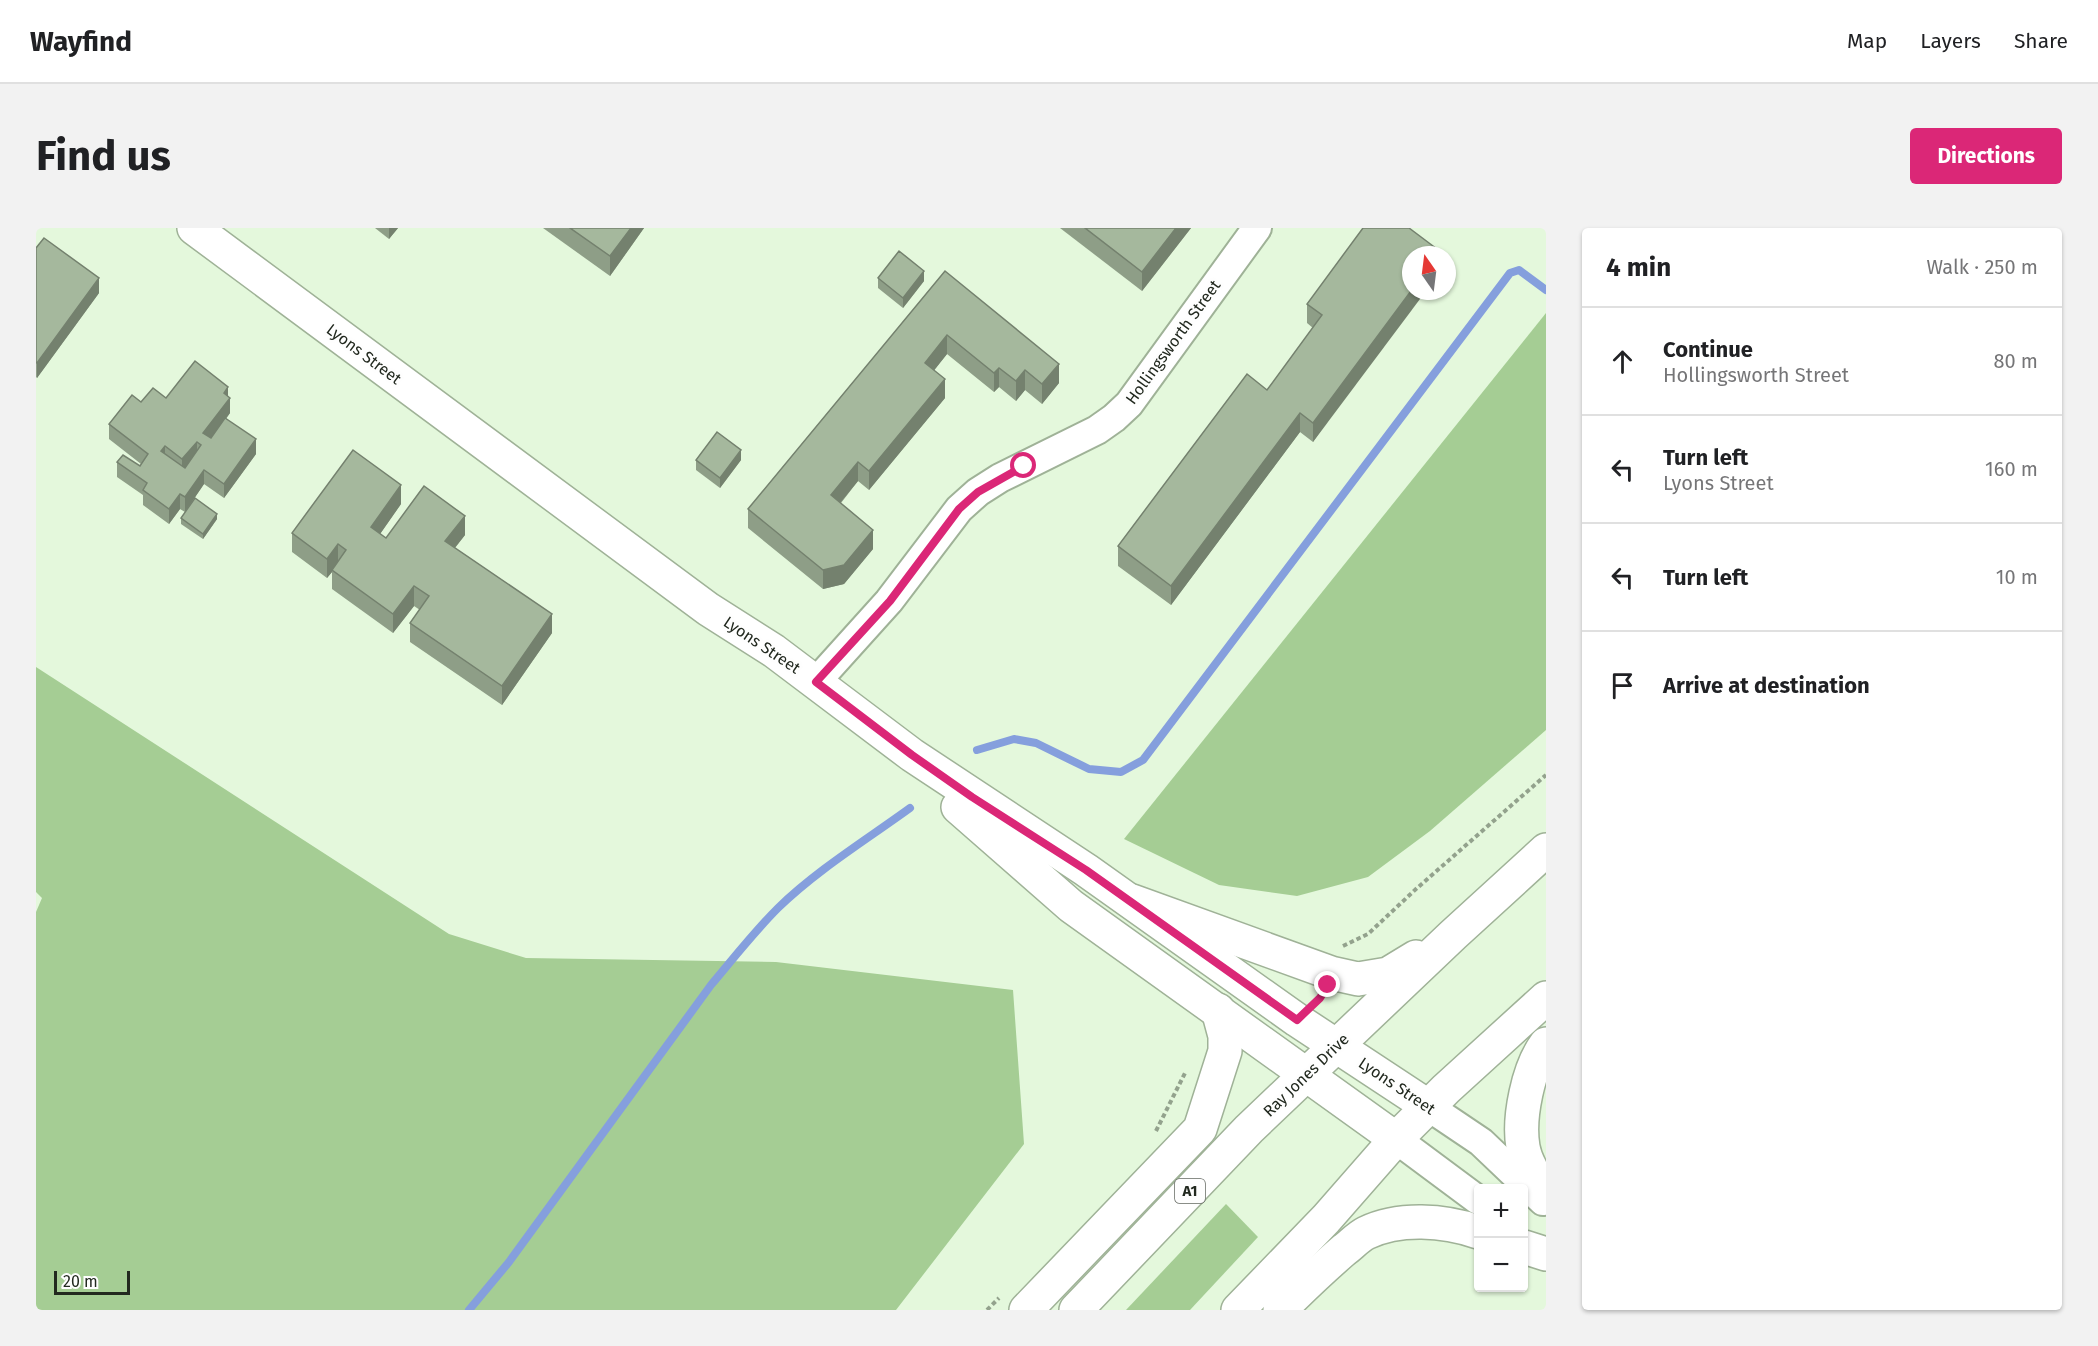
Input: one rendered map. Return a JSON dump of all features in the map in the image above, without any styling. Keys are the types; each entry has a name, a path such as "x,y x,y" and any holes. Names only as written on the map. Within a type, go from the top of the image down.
{"main road":[{"name":"Lyons Street","path":"194,228 708,609 774,651 921,761 1132,901 1337,1046 1429,1107"},
{"name":"Lyons Street","path":"708,609 766,663 963,810 1071,906 1396,1139"},
{"name":"Ray Jones Drive","path":"1076,1310 1249,1129 1546,850"},
{"path":"1132,901 1331,973 1358,979 1388,974 1454,935"},
{"path":"1238,1310 1326,1219 1396,1139 1446,1089 1546,998"},
{"path":"1026,1310 1200,1129 1225,1051 1218,1010"},
{"path":"1546,1044 1528,1085 1522,1123 1523,1148 1531,1170 1546,1193"},
{"path":"1280,1310 1313,1277 1363,1234 1387,1225 1424,1223 1459,1225 1474,1230"},
{"path":"1528,1248 1546,1253"}],"street":[{"name":"Hollingsworth Street","path":"816,682 890,601 959,509 978,492 1000,478 1097,430 1129,404 1257,228"},
{"name":"Lyons Street","path":"1429,1107 1481,1142 1546,1204"},
{"name":"Lyons Street","path":"1396,1139 1474,1196"},
{"path":"1528,1237 1546,1253"}],"path":[{"path":"1331,973 1335,952 1347,943 1368,934 1546,775"},
{"path":"1186,1071 1217,1079"}],"green space":[{"path":"1546,313 1546,730 1430,831 1368,877 1297,896 1219,885 1124,839"},
{"path":"36,667 449,934 526,958 776,962 1013,990 1024,1144 896,1310 36,1310 36,912 42,898 36,892"},
{"path":"1226,1204 1258,1237 1190,1310 1126,1310"}],"building":[{"path":"570,228 631,228 610,256"},
{"path":"1085,228 1176,228 1142,272"},
{"path":"1363,228 1409,228 1433,246 1402,246 1402,300 1404,300 1313,423 1300,413 1171,586 1118,546 1247,374 1267,390 1322,315 1307,304"},
{"path":"44,238 99,278 37,363 36,248"},
{"path":"899,251 924,271 903,298 878,278"},
{"path":"945,271 1059,364 1042,384 1025,370 1016,381 999,368 994,373 947,335 925,363 945,379 869,471 858,462 831,495 873,530 844,565 823,570 748,509"},
{"path":"195,361 228,387 224,393 230,398 203,433 211,438 225,418 256,439 224,484 204,470 185,497 180,494 169,509 143,490 147,483 117,462 123,455 140,466 148,454 109,424 132,395 141,402 153,388 166,398","holes":["197,442 201,445 185,468 161,451 165,446 182,459"]},
{"path":"717,432 741,450 720,478 696,460"},
{"path":"353,450 401,485 371,527 386,538 424,486 465,516 445,541 552,614 502,686 410,623 429,596 414,586 393,614 332,570 346,550 338,544 327,559 292,533"},
{"path":"195,498 217,514 203,534 181,518"}],"waterway":[{"path":"977,750 1014,739 1036,743 1089,769 1121,772 1143,760 1510,273 1519,270 1546,290"},
{"path":"469,1310 509,1262 711,985 752,936 778,908 809,881 910,808"}],"route":[{"path":"1024,466 978,492 959,509 890,601 816,682 912,755 972,797 1132,901 1297,1020 1320,998 1328,985"}]}
